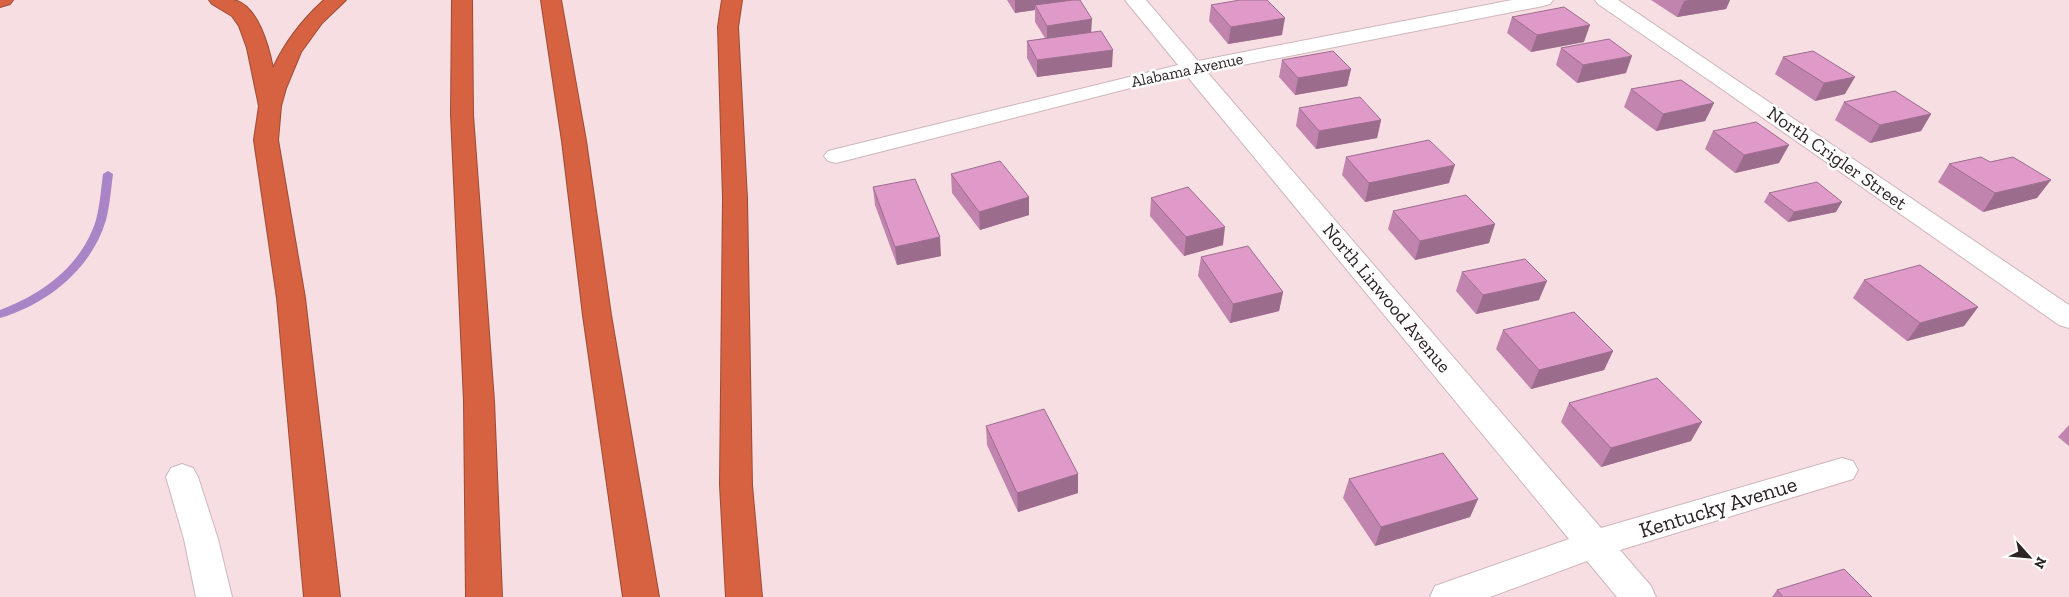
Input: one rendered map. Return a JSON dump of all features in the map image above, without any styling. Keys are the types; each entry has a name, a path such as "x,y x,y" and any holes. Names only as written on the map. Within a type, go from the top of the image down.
{"highway":[{"path":"219,0 243,16 253,32 270,106"},
{"path":"322,597 291,298 266,140 270,106 275,88 291,52 315,19 336,0"},
{"path":"462,0 462,115 479,401 484,597"},
{"path":"551,0 574,141 597,315 641,597"},
{"path":"716,0 728,27"},
{"path":"732,0 728,27 735,200 736,485 744,597"}],"street":[{"name":"North Linwood Avenue","path":"1135,0 1638,597"},
{"name":"Alabama Avenue","path":"836,156 1157,75 1543,0"},
{"name":"North Crigler Street","path":"1605,0 2069,318"},
{"name":"Kentucky Avenue","path":"1448,597 1594,544 1842,470"},
{"path":"182,477 201,539 214,597"}],"building":[{"path":"1080,0 1092,19 1047,26 1035,5"},
{"path":"1240,0 1267,0 1285,18 1231,27 1211,5"},
{"path":"1564,7 1590,25 1537,35 1512,17"},
{"path":"1101,31 1113,50 1037,60 1027,41"},
{"path":"1609,39 1632,56 1583,65 1561,48"},
{"path":"1333,51 1351,69 1298,78 1282,60"},
{"path":"1813,51 1855,77 1824,83 1783,57"},
{"path":"1681,80 1714,103 1663,114 1631,89"},
{"path":"1895,91 1931,114 1880,125 1844,102"},
{"path":"1360,97 1381,120 1319,131 1299,108"},
{"path":"1756,122 1789,145 1744,155 1713,131"},
{"path":"1429,140 1455,165 1369,183 1346,157"},
{"path":"1981,157 1990,162 2013,157 2051,180 1995,193 1949,164"},
{"path":"1000,161 1029,197 979,212 951,174"},
{"path":"915,179 940,237 895,247 873,187"},
{"path":"1817,182 1842,202 1794,212 1769,193"},
{"path":"1188,187 1225,227 1186,237 1151,198"},
{"path":"1466,195 1495,224 1420,241 1393,211"},
{"path":"1248,246 1283,292 1233,304 1201,257"},
{"path":"1525,259 1547,281 1483,295 1462,272"},
{"path":"1920,265 1978,307 1920,323 1864,280"},
{"path":"1574,312 1613,351 1539,370 1503,330"},
{"path":"1657,378 1702,422 1611,448 1569,403"},
{"path":"1044,409 1078,474 1017,493 986,426"},
{"path":"1443,453 1478,499 1381,527 1349,479"},
{"path":"1844,569 1872,597 1783,597 1777,590"}],"waterway":[{"path":"0,314 16,308 48,290 76,266 87,252 101,220 108,174"}]}
